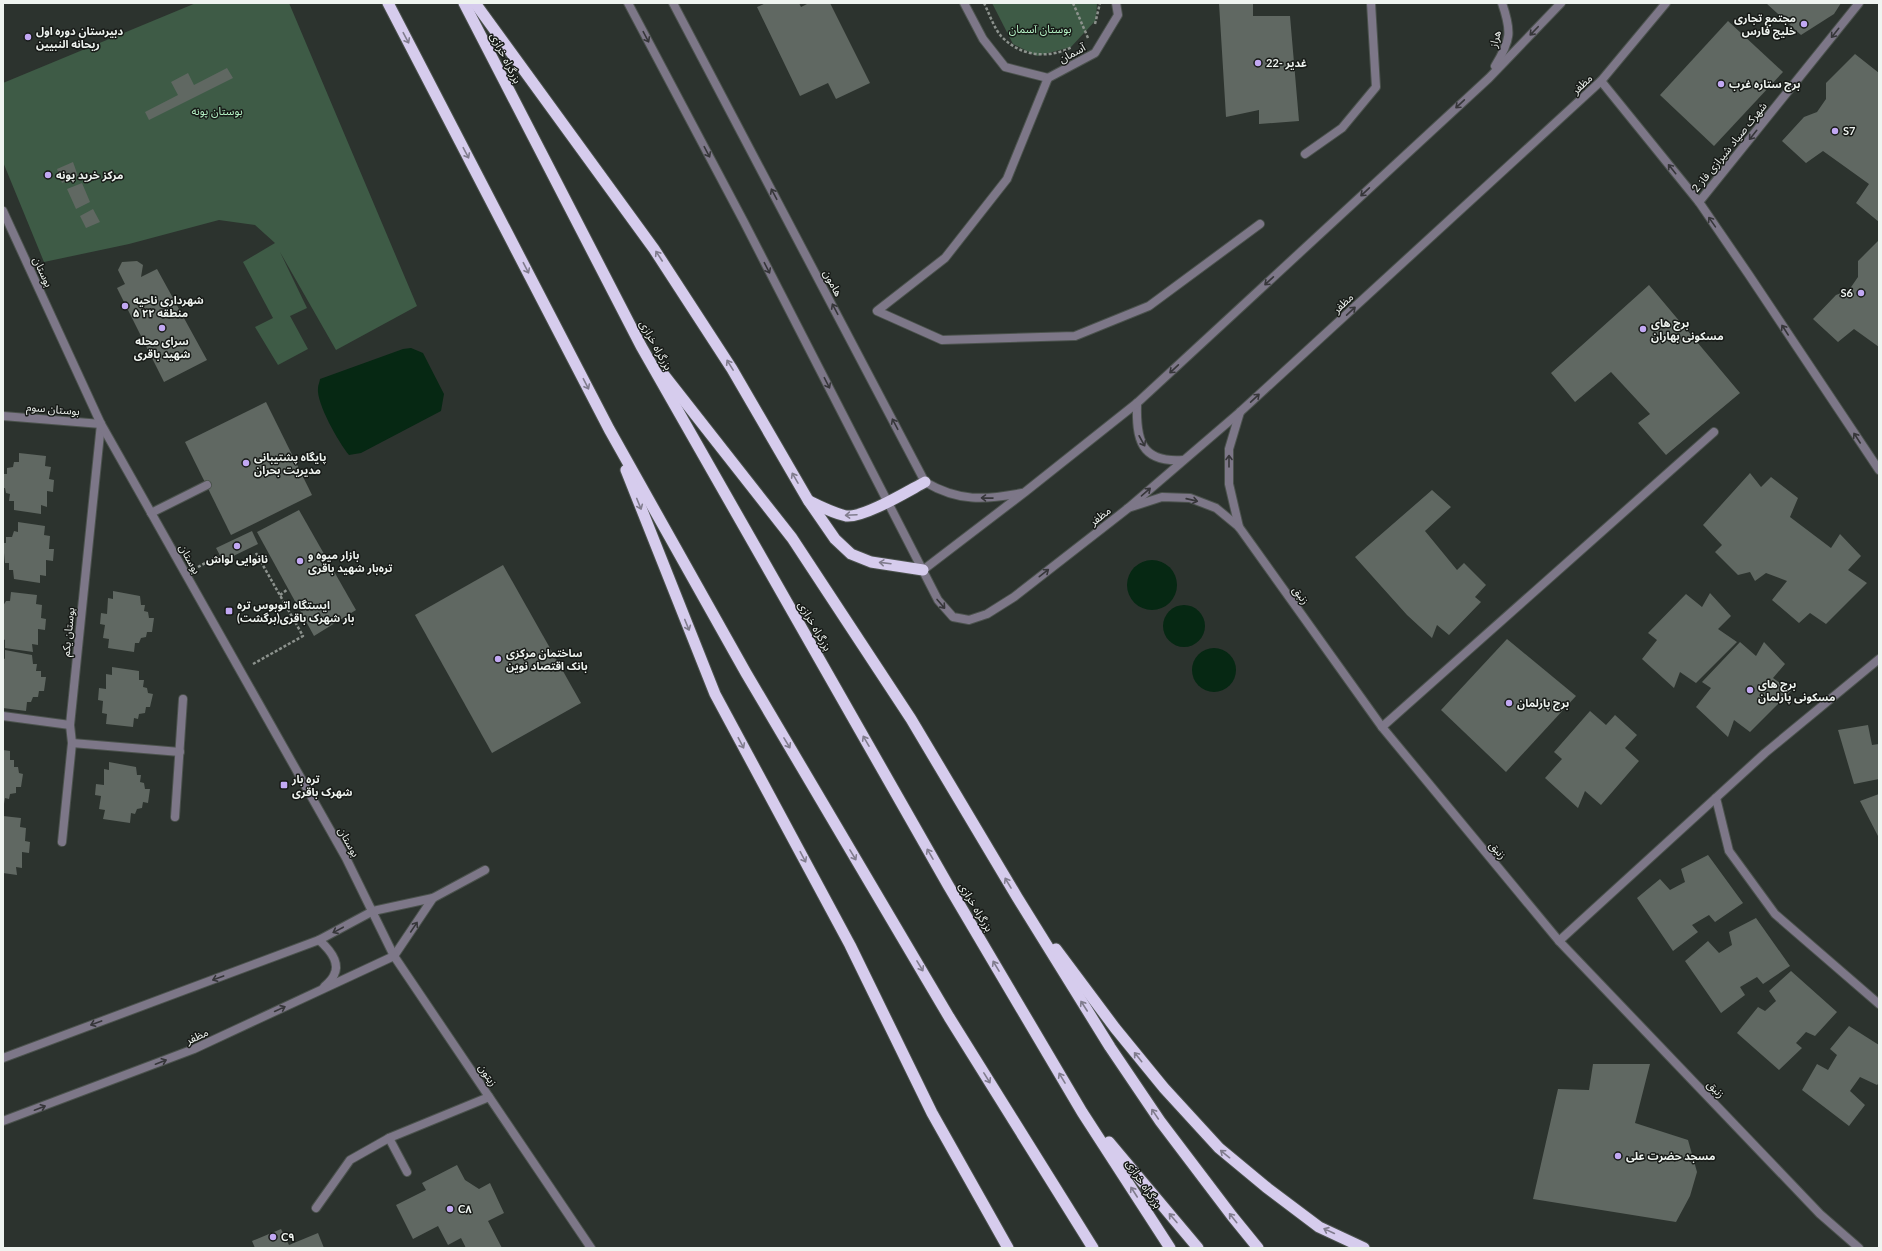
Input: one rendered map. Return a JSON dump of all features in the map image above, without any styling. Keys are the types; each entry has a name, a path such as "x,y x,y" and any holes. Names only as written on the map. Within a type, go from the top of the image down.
{"highway":[{"path":"388,3 609,429 746,673 950,1016 1093,1248"},
{"name":"بزرگراه خرازی","path":"464,3 641,346 944,878 1082,1112 1170,1248"},
{"path":"475,3 654,249 732,369 808,500 834,539 851,554 871,562 923,570"},
{"path":"641,346 792,538 911,720 1017,897 1110,1047 1160,1121 1258,1248"},
{"path":"609,429 715,694 850,945 932,1113 1008,1248"},
{"path":"808,500 830,512 848,516 865,513 926,482"},
{"path":"1017,897 1115,1028 1164,1088 1219,1148 1266,1187 1319,1227 1364,1248"},
{"path":"1082,1112 1198,1248"}],"street":[{"path":"628,3 744,222 923,570 1136,404 1489,78 1561,3"},
{"name":"هامون","path":"673,3 926,482"},
{"path":"964,3 983,39 1005,67 1048,78 1006,179 946,258 877,311 942,340 1075,336 1149,306 1260,224"},
{"name":"آسمان","path":"1048,78 1095,53 1118,15 1116,3"},
{"path":"1305,154 1342,128 1376,87 1371,3"},
{"name":"هراز","path":"1489,78 1505,50 1510,34 1508,21 1502,3"},
{"name":"مظفر","path":"923,570 938,600 954,617 969,620 987,614 1014,597 1127,509 1240,412 1601,81 1666,3"},
{"name":"شهرک صیاد شیرازی فاز 2","path":"1601,81 1699,202 1859,3"},
{"path":"1699,202 1879,470"},
{"name":"بوستان","path":"3,211 101,424 346,858 372,911"},
{"path":"1136,404 1137,432 1141,444 1152,454 1166,461 1183,460"},
{"path":"1239,527 1229,484 1229,449 1240,412"},
{"name":"بوستان سوم","path":"3,416 101,424"},
{"name":"بوستان یکم","path":"62,842 72,743 70,725 101,424"},
{"path":"1382,727 1714,432"},
{"path":"926,482 941,491 959,496 991,499 1025,492"},
{"path":"151,513 207,485"},
{"name":"زنبق","path":"1127,509 1162,497 1190,498 1216,508 1239,527 1382,727 1559,941 1820,1214 1859,1248"},
{"path":"1559,941 1765,753 1879,659"},
{"path":"175,816 183,699"},
{"path":"3,716 70,725"},
{"path":"72,743 180,752"},
{"path":"1716,798 1729,851 1775,914 1879,1004"},
{"path":"3,1058 319,940 372,911 433,898 485,870"},
{"path":"394,956 433,898"},
{"name":"زیتون","path":"372,911 394,956 591,1248"},
{"path":"319,940 328,947 336,964 334,975 322,990"},
{"name":"مظفر","path":"3,1122 194,1049 394,956"},
{"path":"316,1208 350,1160 389,1138 489,1097"},
{"path":"389,1138 407,1172"}],"path":[{"path":"984,3 1001,36 1014,47 1034,55 1063,51 1076,45"},
{"path":"1073,3 1095,53"},
{"path":"1085,38 1094,25 1100,3"},
{"path":"240,671 303,636 256,554"},
{"path":"186,574 220,555"},
{"path":"280,595 288,589"}],"green space":[{"name":"بوستان پونه","path":"196,3 289,3 417,306 336,350 280,252 307,308 290,316 308,349 278,365 255,327 273,318 243,262 275,243 255,225 219,220 129,244 44,262 3,162 3,83"},
{"name":"بوستان آسمان","path":"992,3 1097,3 1096,20 1071,47 1037,56 1013,44"}],"shaded area":[{"path":"411,348 423,353 444,394 441,411 361,453 349,455 324,413 318,395 320,379 403,349"},
{"path":"1152,560 1161,562 1170,567 1175,576 1177,585 1175,594 1170,603 1161,608 1152,610 1143,608 1134,603 1129,594 1127,585 1129,576 1134,567 1143,562"},
{"path":"1180,605 1188,605 1199,611 1205,622 1205,630 1199,641 1188,647 1180,647 1169,641 1163,630 1163,622 1169,611"},
{"path":"1210,648 1218,648 1223,649 1230,654 1235,661 1235,679 1230,686 1223,691 1210,692 1202,689 1195,682 1192,674 1192,666 1195,658 1202,651"}],"building":[{"path":"766,3 799,3 801,7 809,3 830,3 870,83 836,99 828,83 800,96 757,7"},
{"name":"22- غدیر","path":"1219,3 1253,3 1253,16 1290,16 1299,121 1259,124 1259,110 1226,117"},
{"name":"مجتمع تجاری خلیج فارس","path":"1766,3 1841,3 1834,14 1801,35"},
{"name":"برج ستاره غرب","path":"1728,21 1783,72 1714,146 1660,95"},
{"name":"S7","path":"1855,54 1879,73 1879,222 1856,203 1869,184 1823,151 1806,163 1782,141 1804,117 1817,112 1826,99 1826,83"},
{"path":"227,68 233,78 149,120 145,112 178,95 171,82 188,73 194,85"},
{"path":"73,162 78,176 62,183 57,169"},
{"path":"82,183 90,202 76,209 67,189"},
{"path":"93,209 100,222 86,228 80,216"},
{"name":"S6","path":"1879,240 1879,347 1854,329 1838,342 1813,319 1836,295 1849,290 1858,277 1858,261"},
{"path":"137,261 143,265 141,277 157,269 207,360 164,382 117,288 125,284 118,270 122,262"},
{"name":"برج های مسکونی بهاران","path":"1649,285 1740,393 1666,455 1638,423 1650,414 1611,372 1575,402 1551,373"},
{"name":"پایگاه پشتیبانی مدیریت بحران","path":"266,402 312,495 231,535 185,442"},
{"path":"19,453 46,456 45,466 51,467 49,479 54,480 53,492 47,491 47,507 41,505 41,514 14,510 14,501 9,501 10,494 6,493 5,488 3,488 3,474 7,474 7,468 13,467 14,462 19,462"},
{"path":"1750,473 1761,487 1771,477 1798,498 1790,517 1831,548 1840,534 1861,556 1848,570 1867,583 1826,624 1810,613 1799,623 1772,600 1787,581 1766,573 1755,581 1750,572 1738,575 1715,552 1722,545 1703,525"},
{"path":"1432,490 1451,507 1425,531 1457,570 1464,563 1486,585 1475,597 1481,602 1449,635 1437,625 1432,638 1407,615 1355,557"},
{"name":"بازار میوه و تره‌بار شهید باقری","path":"299,510 356,610 314,636 257,532"},
{"path":"18,522 45,526 44,535 50,536 49,549 54,549 53,561 46,560 46,576 40,575 40,583 14,579 13,570 9,570 9,563 5,563 3,543 6,543 6,537 12,537 14,531 18,532"},
{"name":"نانوایی لواش","path":"252,531 258,544 223,561 216,548"},
{"name":"ساختمان مرکزی بانک اقتصاد نوین","path":"503,565 581,703 492,753 415,615"},
{"path":"113,591 140,596 141,605 145,605 144,611 148,612 149,618 154,618 152,632 147,632 146,637 141,638 139,643 135,643 134,652 108,648 109,639 103,638 105,625 100,624 101,613 107,614 108,598 113,599"},
{"path":"11,592 37,595 36,604 42,605 41,618 46,619 45,630 38,629 38,645 32,644 33,652 5,648 5,640 3,639 3,606 6,601 10,601"},
{"path":"1710,593 1731,616 1718,629 1737,642 1696,683 1680,672 1674,688 1642,659 1657,640 1648,633 1686,594 1702,607"},
{"name":"برج پارلمان","path":"1507,639 1576,696 1506,772 1441,710"},
{"name":"برج های مسکونی پارلمان","path":"1740,642 1756,656 1764,642 1785,664 1773,678 1791,691 1750,732 1734,720 1728,737 1696,707 1711,688 1702,682"},
{"path":"5,650 32,655 33,664 37,664 36,671 41,671 41,677 46,677 44,691 39,691 38,697 33,697 31,702 27,702 26,711 3,708 3,658 5,659"},
{"path":"112,667 139,671 139,680 144,680 143,687 147,688 148,693 153,694 150,707 146,707 145,713 139,714 138,719 134,718 133,727 106,724 107,714 102,713 103,701 98,700 99,688 106,689 106,674 112,675"},
{"path":"1590,711 1606,725 1615,715 1637,735 1625,748 1639,761 1601,805 1585,791 1578,808 1545,778 1562,759 1554,752"},
{"path":"1868,725 1872,745 1879,744 1879,779 1854,784 1838,730"},
{"path":"3,750 10,751 10,760 14,760 14,767 18,767 19,773 23,774 21,787 16,787 16,793 10,794 9,799 5,798 4,804"},
{"path":"109,762 136,767 137,775 141,775 140,782 144,783 145,789 150,789 148,803 143,802 142,808 137,809 135,814 131,813 130,823 103,819 105,810 99,809 101,796 95,795 96,784 104,785 104,769 109,770"},
{"path":"1879,794 1879,838 1860,801"},
{"path":"3,816 21,818 20,827 26,828 25,841 30,842 29,853 22,852 22,868 16,867 17,875 3,873"},
{"path":"1708,855 1743,903 1715,922 1709,915 1692,925 1698,932 1673,951 1637,898 1660,879 1670,890 1685,882 1681,869"},
{"path":"1756,918 1790,966 1763,984 1757,977 1740,987 1745,995 1721,1013 1685,961 1708,941 1719,953 1732,945 1729,932"},
{"path":"1791,971 1837,1012 1815,1036 1806,1032 1796,1043 1802,1048 1779,1070 1737,1033 1758,1007 1765,1011 1776,1001 1769,991"},
{"path":"1849,1026 1879,1045 1879,1083 1877,1085 1860,1077 1850,1091 1865,1105 1849,1126 1802,1090 1817,1064 1828,1070 1837,1055 1830,1049"},
{"name":"مسجد حضرت علی","path":"1593,1064 1650,1064 1635,1123 1688,1140 1697,1172 1690,1196 1676,1222 1533,1199 1558,1089 1589,1090"},
{"name":"C۸","path":"457,1165 465,1180 479,1189 490,1183 504,1213 488,1221 502,1248 466,1248 461,1238 448,1245 438,1226 413,1239 396,1205 426,1190 422,1183"},
{"name":"C۹","path":"281,1229 289,1245 318,1233 324,1248 255,1248 252,1241"}],"place":[{"name":"مجتمع تجاری خلیج فارس","path":"1804,24"},
{"name":"دبیرستان دوره اول ریحانه النبیین","path":"28,37"},
{"name":"22- غدیر","path":"1258,63"},
{"name":"برج ستاره غرب","path":"1721,84"},
{"name":"S7","path":"1835,131"},
{"name":"مرکز خرید پونه","path":"48,175"},
{"name":"S6","path":"1861,293"},
{"name":"شهرداری ناحیه ۵ منطقه ۲۲","path":"125,306"},
{"name":"سرای محله شهید باقری","path":"162,328"},
{"name":"برج های مسکونی بهاران","path":"1643,329"},
{"name":"پایگاه پشتیبانی مدیریت بحران","path":"246,463"},
{"name":"نانوایی لواش","path":"237,546"},
{"name":"بازار میوه و تره‌بار شهید باقری","path":"300,561"},
{"name":"ایستگاه اتوبوس تره بار شهرک باقری(برگشت)","path":"229,611"},
{"name":"ساختمان مرکزی بانک اقتصاد نوین","path":"498,659"},
{"name":"برج های مسکونی پارلمان","path":"1750,690"},
{"name":"برج پارلمان","path":"1509,703"},
{"name":"تره بار شهرک باقری","path":"284,785"},
{"name":"مسجد حضرت علی","path":"1618,1156"},
{"name":"C۸","path":"450,1209"},
{"name":"C۹","path":"273,1237"}]}
